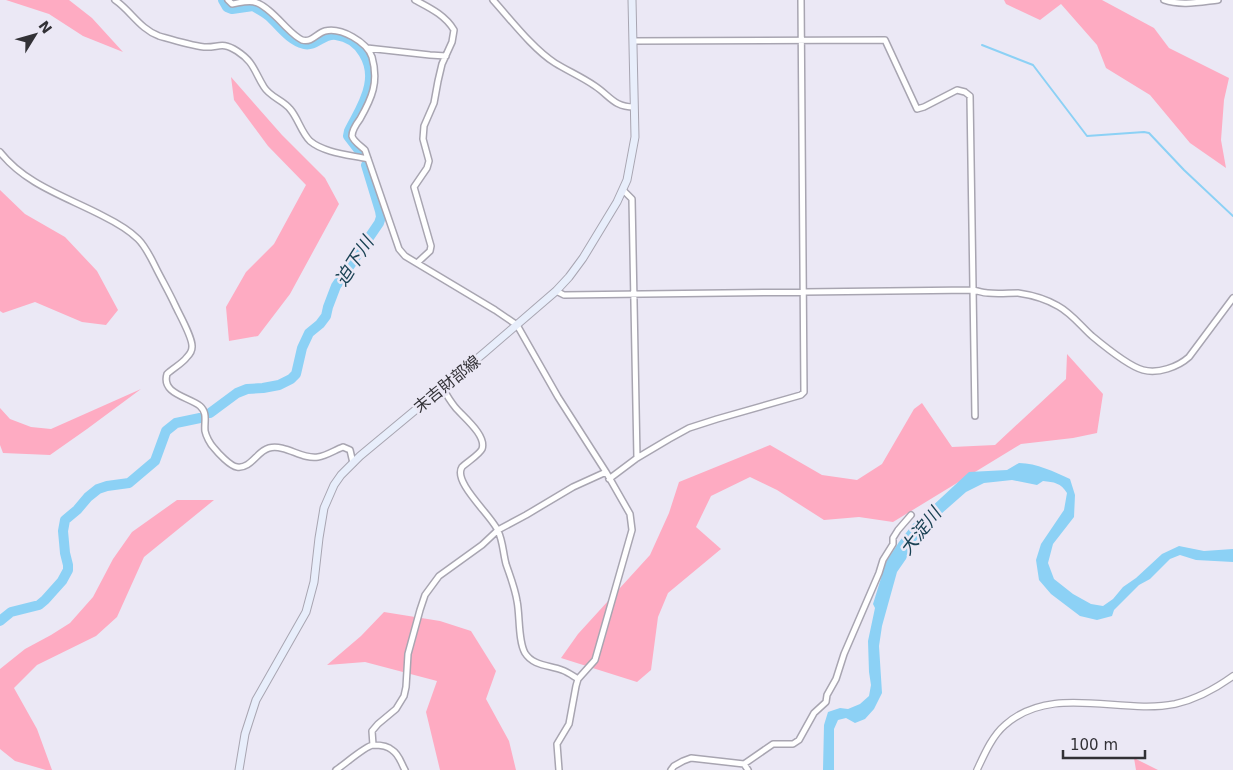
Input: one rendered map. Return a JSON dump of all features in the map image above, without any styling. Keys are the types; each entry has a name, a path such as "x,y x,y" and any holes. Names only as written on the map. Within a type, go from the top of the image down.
{"main road":[{"name":"末吉財部線","path":"239,770 245,734 256,700 306,612 314,582 321,523 334,485 360,456 556,291 569,277 617,202 627,180 635,137 632,0"}],"street":[{"path":"115,0 148,31 159,36 206,47 227,46 237,51 256,70 264,87 291,110 310,141 324,149 368,159"},
{"path":"228,0 232,4 253,1 260,4 297,37 303,40 314,39 324,31 333,30 356,39 367,48 372,59 374,87 369,103 352,134 354,140 364,150 368,159 399,250 405,256 517,325 558,397 606,472 630,514 632,530 595,660 578,679 569,724 557,744 559,770"},
{"path":"415,0 443,16 454,30 452,42 438,81 434,103 424,126 423,139 428,168 414,188 431,246 430,251 417,263"},
{"path":"493,0 540,51 555,63 590,82 619,105 634,107"},
{"path":"609,479 637,458 689,428 801,395 804,392 801,0"},
{"path":"1164,0 1186,3 1218,0"},
{"path":"633,41 885,40 917,109 957,90 965,92 970,96 975,416"},
{"path":"367,48 446,56"},
{"path":"0,152 30,180 51,192 114,221 139,240 148,252 192,340 190,353 186,359 169,372 166,376 167,383 175,393 199,405 202,409 206,420 206,433 212,446 222,457 234,466 242,467 248,465 263,451 272,448 281,448 317,458 343,447 350,450 353,463"},
{"path":"623,190 632,199 637,458"},
{"path":"556,291 564,295 973,290 986,293 1037,296 1059,306 1094,337 1129,364 1143,370 1154,371 1172,367 1189,357 1233,298"},
{"path":"442,387 453,405 472,425 483,444 481,451 460,470 460,476 470,493 498,530 516,595 524,653 531,661 563,670 578,679"},
{"path":"373,745 372,731 396,709 404,696 408,654 420,610 425,595 439,576 482,545 498,530 572,486 606,472"},
{"path":"671,770 674,766 692,758 744,764 774,744 793,744 800,740 814,713 826,702 827,695 836,679 844,654 883,560 893,544 893,538 911,514"},
{"path":"977,770 993,739 1005,725 1028,710 1040,706 1066,703 1141,707 1174,704 1202,696 1233,676"},
{"path":"336,770 373,745 393,750 405,770"},
{"path":"744,764 748,770"}],"shaded area":[{"path":"6,0 69,0 92,18 123,52 83,36 49,14"},
{"path":"1004,0 1102,0 1154,28 1169,48 1229,78 1224,100 1221,140 1226,168 1190,143 1150,95 1106,68 1097,45 1061,4 1040,20 1006,4"},
{"path":"231,77 282,135 325,178 339,204 290,294 258,336 229,341 226,307 246,272 274,244 306,185 268,146 234,100"},
{"path":"0,190 25,214 65,237 97,271 118,310 106,325 82,322 35,302 3,313 0,311"},
{"path":"1067,354 1103,394 1097,433 1073,438 1021,444 893,522 859,517 824,520 777,490 750,477 711,496 696,527 721,549 668,593 658,617 651,670 637,682 561,658 578,634 650,555 669,513 679,482 770,445 822,475 857,480 882,464 914,409 922,403 952,447 995,445 1066,379"},
{"path":"141,389 50,455 3,453 0,445 0,408 10,419 31,427 51,429"},
{"path":"177,500 214,500 144,557 117,617 96,636 37,665 14,688 37,729 52,770 15,761 0,749 0,669 25,649 70,623 93,597 113,559 132,532"},
{"path":"384,612 440,621 471,631 496,671 486,699 509,741 516,770 440,770 426,712 437,681 365,662 327,665 361,636"},
{"path":"1134,758 1158,770 1136,770"}],"water":[{"name":"大淀川","path":"1019,463 1039,466 1070,479 1075,495 1074,517 1053,544 1048,563 1054,579 1073,594 1091,604 1103,606 1162,554 1179,546 1204,551 1233,549 1233,562 1196,560 1180,555 1170,559 1150,579 1139,585 1114,610 1112,616 1097,620 1080,616 1051,594 1039,580 1036,560 1041,544 1064,510 1067,493 1065,490 1060,485 1051,482 1043,481 1037,485 1012,480 984,483 966,492 941,514 911,546 906,559 897,572 882,626 879,646 882,693 874,709 865,719 855,723 846,718 838,720 834,729 834,770 823,770 824,725 828,712 840,708 848,709 860,704 869,696 871,685 868,641 875,608 873,604 886,562 913,524 969,472 1007,470"}],"waterway":[{"name":"迫下川","path":"223,0 227,7 232,9 253,6 269,16 289,36 304,44 312,44 327,36 336,35 345,37 358,46 367,61 370,77 366,98 348,136 361,153"},
{"path":"982,45 1033,65 1087,136 1149,133 1184,170 1233,216"},
{"name":"迫下川","path":"210,413 237,393 247,389 279,385 296,374 302,348 309,333 326,316 336,286 379,223 380,211 366,165"},
{"name":"迫下川","path":"0,621 11,612 39,605 62,581 68,570 63,531 65,520 98,489 129,483 155,461 166,431 176,423 200,418"}]}
